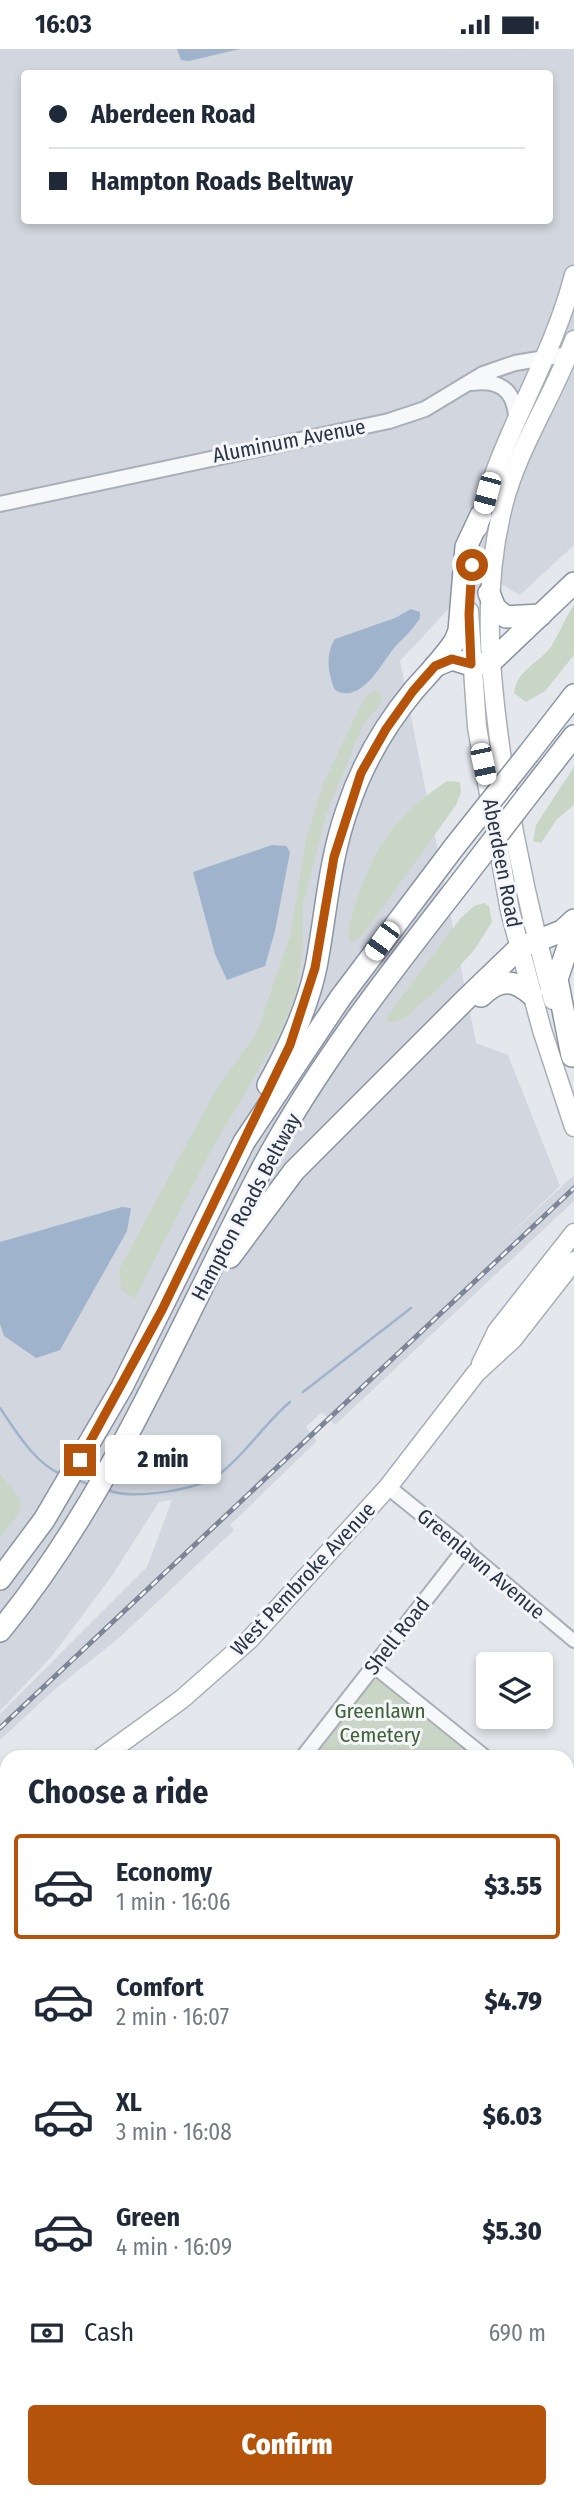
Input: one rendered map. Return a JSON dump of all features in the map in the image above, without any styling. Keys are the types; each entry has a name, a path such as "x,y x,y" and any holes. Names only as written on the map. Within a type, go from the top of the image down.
{"highway":[{"path":"244,1142 306,1004 315,968 334,857 361,773 386,729 455,641 459,631 466,547 481,515"},
{"path":"435,666 452,659 480,664 541,615 574,583"},
{"path":"489,593 495,608 506,617 541,615"},
{"name":"Hampton Roads Beltway","path":"0,1579 44,1520 92,1440 156,1321 198,1229 244,1142 341,997 574,695"},
{"name":"Hampton Roads Beltway","path":"0,1631 72,1531 121,1449 265,1164 303,1101 369,1003 574,736"},
{"path":"195,1303 294,1171 528,944 562,931 574,920"},
{"path":"573,1059 557,979 574,929"},
{"path":"405,1061 496,983 516,983 532,995"}],"main road":[{"name":"Aberdeen Road","path":"480,664 470,592 481,515 499,457 556,332 574,275"},
{"name":"Aberdeen Road","path":"572,350 515,469 495,541 480,664 479,745 528,944 573,1059"},
{"name":"Aberdeen Road","path":"528,944 532,995 574,1127"},
{"name":"West Pembroke Avenue","path":"476,1373 497,1331 574,1233"},
{"name":"West Pembroke Avenue","path":"117,1750 182,1699 250,1639 388,1487 476,1373 513,1339 574,1261"}],"street":[{"name":"Aluminum Avenue","path":"0,504 389,421 425,409 463,385 499,368 572,350"},
{"path":"463,385 483,382 499,384 514,399 516,416"},
{"name":"Greenlawn Avenue","path":"388,1487 574,1641"},
{"name":"Shell Road","path":"308,1750 465,1549"},
{"path":"373,1667 477,1750"}],"shaded area":[{"path":"0,49 574,49 574,545 520,595 499,583 453,604 400,661 476,1043 508,1055 560,1186 498,1246 574,1175 574,1201 335,1425 322,1412 306,1427 317,1441 230,1525 234,1530 120,1637 54,1690 0,1740 0,1714 147,1567 172,1500 159,1502 111,1577 52,1656 0,1711"}],"green space":[{"path":"574,605 574,655 545,691 526,702 514,693 519,678 552,645"},
{"path":"374,690 382,693 380,705 363,725 326,815 303,904 303,946 296,994 280,1033 208,1156 135,1298 121,1290 119,1270 215,1091 256,1034 291,934 306,840 323,784 363,701"},
{"path":"574,767 574,805 557,819 541,843 533,841 536,825"},
{"path":"447,781 460,782 461,792 456,805 362,936 350,942 349,929 355,905 379,849 400,820"},
{"path":"484,903 489,906 492,922 475,949 448,979 404,1019 387,1023 389,1014 460,919 474,906"},
{"path":"0,1473 20,1500 19,1513 0,1538"},
{"name":"Greenlawn Cemetery","path":"374,1674 471,1750 316,1750"}],"water":[{"path":"177,49 240,49 189,61 181,60"},
{"path":"411,609 420,612 420,618 369,681 353,692 335,690 329,664 335,639 395,618"},
{"path":"272,845 286,846 290,852 275,931 265,966 227,980 215,954 193,872"},
{"path":"122,1207 131,1208 127,1231 60,1350 36,1358 4,1336 0,1324 0,1242"}],"waterway":[{"path":"303,1392 411,1308"},
{"path":"107,1490 149,1494 182,1489 211,1479 231,1464 290,1402"},
{"path":"0,1408 35,1455 61,1474"},
{"path":"77,1480 91,1485"}],"railway":[{"path":"0,1728 574,1188"}],"route":[{"path":"80,1460 162,1310 198,1229 244,1142 263,1096 290,1045 306,1004 315,968 334,857 346,812 361,773 386,729 435,666 452,659 471,664 469,600 472,565"}]}
